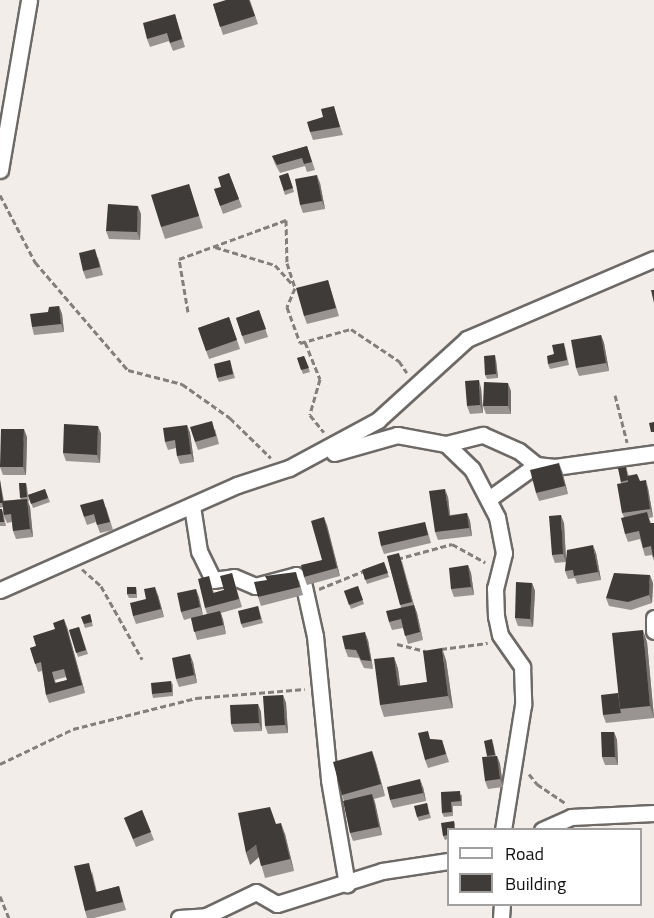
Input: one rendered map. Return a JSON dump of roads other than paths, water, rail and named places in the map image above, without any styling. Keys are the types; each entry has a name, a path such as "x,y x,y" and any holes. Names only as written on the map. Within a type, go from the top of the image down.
{"street":[{"path":"0,171 29,0"},
{"path":"286,469 378,420 467,339 654,259"},
{"path":"0,590 192,506 286,469 397,435 446,444 474,435 492,436 537,465 580,466 654,453"},
{"path":"446,444 472,469 490,498 503,540 499,576 495,588 496,616 507,646 523,674 516,758 503,828"},
{"path":"490,498 537,465"},
{"path":"192,506 199,551 213,580 234,577 255,586 296,575 306,594 315,636 318,687 347,884"},
{"path":"654,618 654,632"},
{"path":"546,828 571,817 654,813"},
{"path":"179,918 206,917 256,892 277,904 382,872 447,861"}]}
